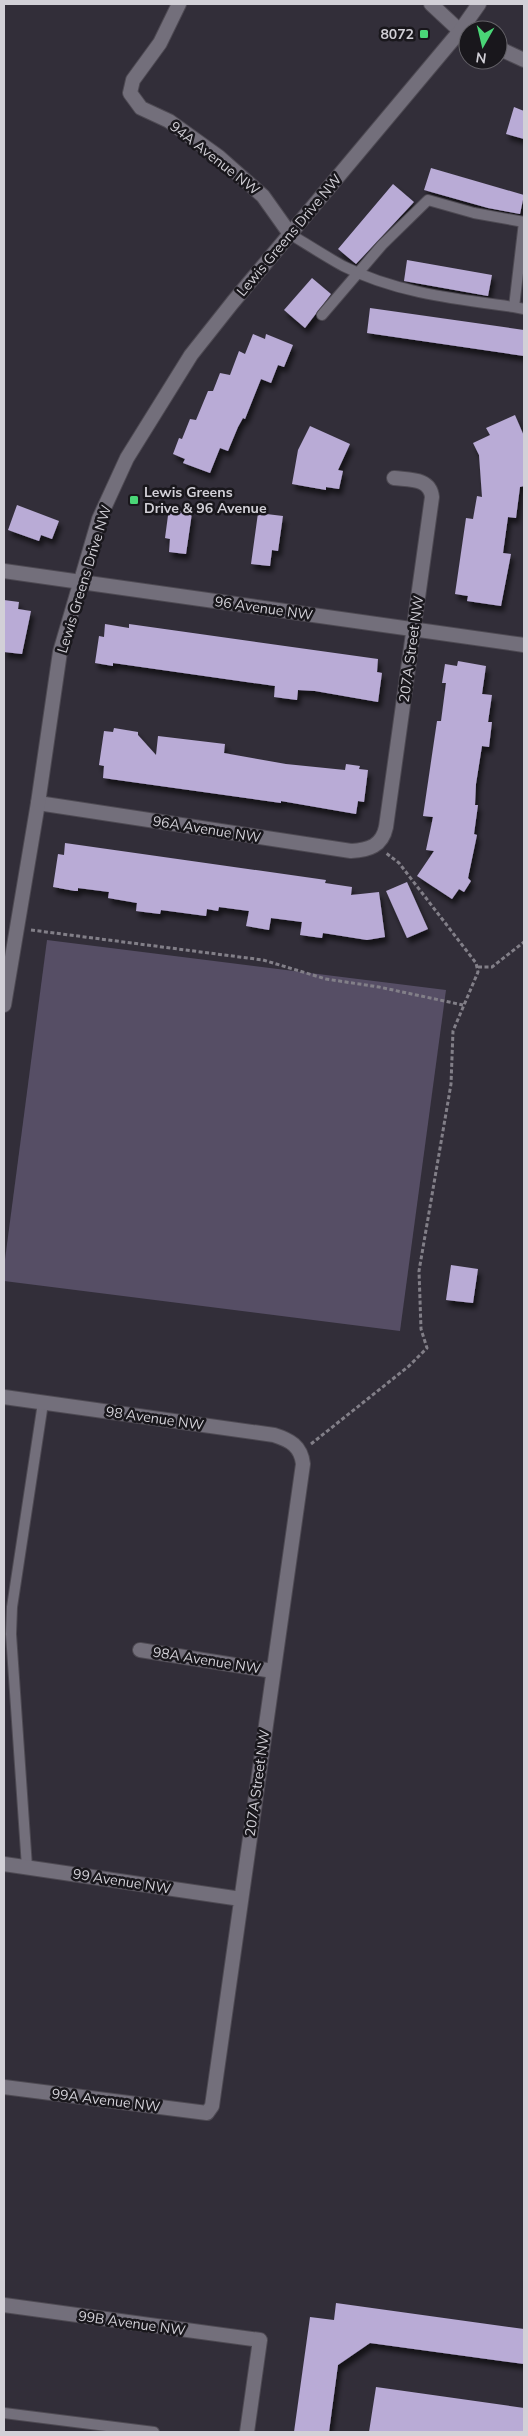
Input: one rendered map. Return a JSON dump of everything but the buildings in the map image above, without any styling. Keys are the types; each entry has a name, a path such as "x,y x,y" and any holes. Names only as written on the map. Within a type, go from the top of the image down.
{"street":[{"name":"94A Avenue NW","path":"179,4 160,44 133,80 130,93 141,108 169,121 219,157 263,196 290,234"},
{"path":"431,4 458,28"},
{"name":"Lewis Greens Drive NW","path":"471,20 479,4"},
{"name":"Lewis Greens Drive NW","path":"4,1005 38,803 60,652 99,519 126,458 191,356 290,234 458,40"},
{"path":"508,53 524,60"},
{"name":"207A Street NW","path":"376,845 382,839 386,827 414,630 431,490 424,482 394,478"},
{"name":"96 Avenue NW","path":"4,571 524,645"},
{"name":"96A Avenue NW","path":"38,803 351,850 368,849 376,845"},
{"name":"98 Avenue NW","path":"4,1397 274,1436 290,1441 301,1452"},
{"name":"207A Street NW","path":"207,2113 212,2106 302,1472 301,1452"},
{"name":"98A Avenue NW","path":"140,1650 273,1670"},
{"name":"99 Avenue NW","path":"4,1864 241,1900"},
{"name":"99A Avenue NW","path":"4,2087 207,2113"},
{"name":"99B Avenue NW","path":"4,2305 260,2340 248,2432"}],"lane":[{"path":"290,234 344,266 359,272 385,283 433,296 519,308 524,222 474,213 428,200 382,245 359,272 322,315"},
{"path":"28,1867 11,1634 12,1607 43,1403"},
{"path":"4,2413 154,2432"}],"path":[{"path":"301,1452 409,1366 427,1348 421,1328 419,1271 450,1084 452,1037 456,1021 475,984 478,967 399,863 376,845"},
{"path":"17,928 263,960 326,979 379,987 463,1006"},
{"path":"478,967 492,967 524,942"}],"shaded area":[{"path":"47,940 446,990 400,1331 4,1281 4,1267"}],"place":[{"name":"8072","path":"424,34"},
{"name":"Lewis Greens Drive & 96 Avenue","path":"134,500"}]}
